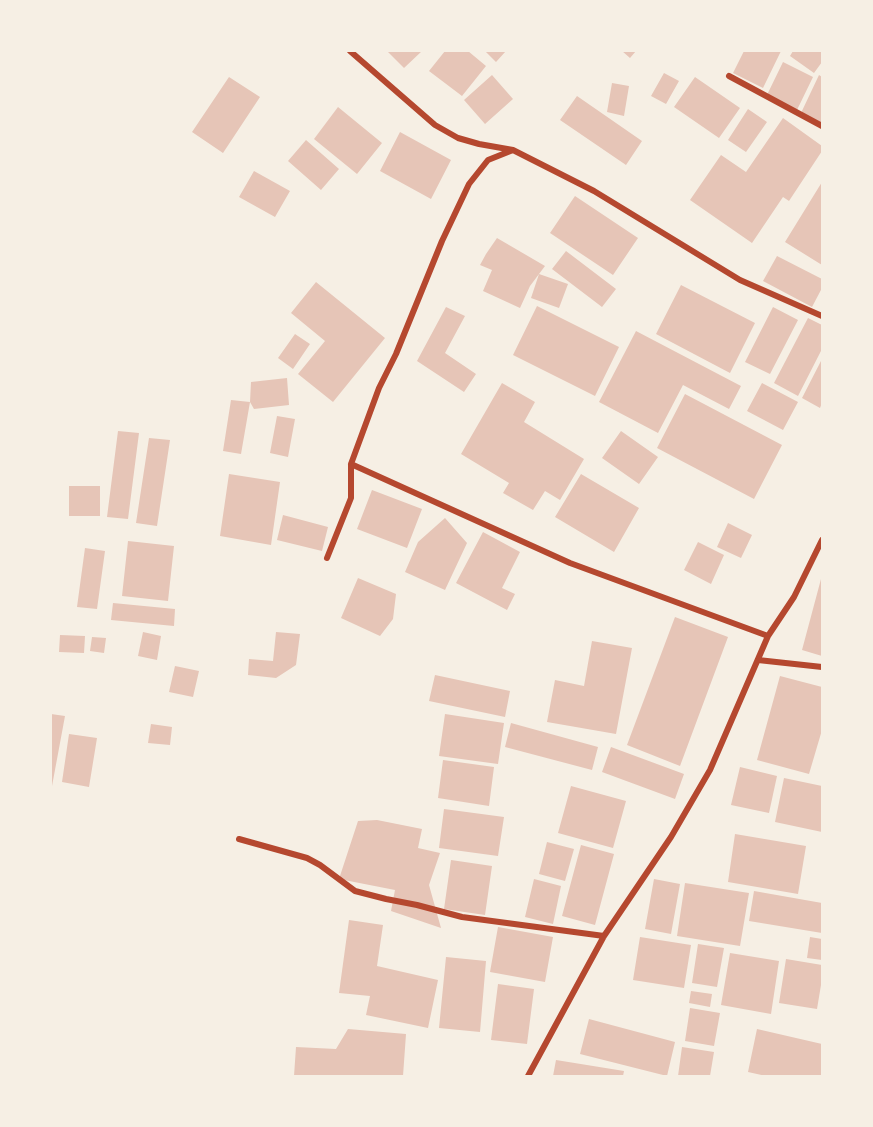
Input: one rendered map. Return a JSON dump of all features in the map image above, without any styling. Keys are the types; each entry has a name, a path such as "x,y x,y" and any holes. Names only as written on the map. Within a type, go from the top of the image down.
{"street":[{"path":"350,51 435,125 458,138 513,150 594,191 740,280 822,316"},
{"path":"729,76 822,126"},
{"path":"327,558 351,498 351,464 379,388 396,354 442,241 469,184 488,160 513,150"},
{"path":"351,464 570,562 768,636"},
{"path":"528,1076 604,936 671,837 710,770 768,636 794,597 822,540"},
{"path":"758,660 822,667"},
{"path":"239,838 307,858 321,865 356,891 462,917 604,936"}],"building":[{"path":"387,51 422,51 404,68"},
{"path":"445,51 468,51 486,66 462,96 429,71"},
{"path":"485,51 506,51 496,62"},
{"path":"622,51 636,51 630,58"},
{"path":"744,51 781,51 763,88 733,73"},
{"path":"793,51 822,51 822,62 814,73 790,56"},
{"path":"783,62 813,77 796,112 766,97"},
{"path":"664,73 679,81 666,104 651,96"},
{"path":"492,75 513,99 485,124 464,100"},
{"path":"819,75 822,77 822,123 801,113"},
{"path":"229,77 260,97 223,153 192,132"},
{"path":"695,77 740,108 719,138 674,107"},
{"path":"612,83 629,86 624,116 607,112"},
{"path":"577,96 642,141 626,165 560,120"},
{"path":"338,107 382,143 357,174 314,139"},
{"path":"748,109 767,122 746,152 728,140"},
{"path":"783,118 822,146 822,151 789,201 783,197 752,243 690,200 721,155 746,172"},
{"path":"400,132 451,160 431,199 380,171"},
{"path":"306,140 339,169 321,190 288,161"},
{"path":"254,171 290,191 275,217 239,197"},
{"path":"822,182 822,265 785,242"},
{"path":"575,196 638,238 613,275 550,233"},
{"path":"497,238 545,266 530,286 520,308 483,291 492,270 480,265"},
{"path":"566,251 616,289 602,307 552,269"},
{"path":"777,256 822,279 822,288 812,307 763,281"},
{"path":"539,274 568,284 559,308 531,298"},
{"path":"316,282 385,338 333,402 298,374 325,341 291,313"},
{"path":"681,285 755,323 730,373 656,334"},
{"path":"537,306 619,347 595,396 513,355"},
{"path":"446,307 465,316 445,353 476,374 464,392 417,361"},
{"path":"773,307 798,320 770,374 745,362"},
{"path":"808,318 822,325 822,349 798,396 774,383"},
{"path":"636,331 741,386 729,409 683,385 658,433 599,402"},
{"path":"295,334 310,344 293,369 278,358"},
{"path":"822,359 822,403 820,408 802,398"},
{"path":"287,378 289,405 254,409 250,402 251,382"},
{"path":"502,383 535,402 524,422 584,459 560,500 545,491 533,510 503,493 509,483 461,454"},
{"path":"762,383 798,402 783,430 747,411"},
{"path":"685,394 782,445 754,499 657,448"},
{"path":"231,400 250,402 241,454 223,451"},
{"path":"277,416 295,419 288,457 270,453"},
{"path":"118,431 139,433 128,519 107,517"},
{"path":"621,431 658,457 639,484 602,458"},
{"path":"149,438 170,440 157,526 136,523"},
{"path":"229,474 280,482 271,545 220,536"},
{"path":"581,474 639,508 614,552 555,517"},
{"path":"69,486 100,486 100,516 69,516"},
{"path":"372,490 422,509 407,548 357,529"},
{"path":"283,515 328,527 322,551 277,540"},
{"path":"445,518 467,543 445,590 405,572 418,542"},
{"path":"728,523 752,535 741,558 717,547"},
{"path":"483,532 520,552 502,588 515,594 507,610 456,583"},
{"path":"128,541 174,546 168,601 122,596"},
{"path":"698,542 724,555 711,584 684,570"},
{"path":"85,548 105,551 97,609 77,607"},
{"path":"358,578 396,594 393,619 380,636 341,618"},
{"path":"822,579 822,656 802,650"},
{"path":"113,603 175,609 174,626 111,620"},
{"path":"675,617 728,637 680,766 627,745"},
{"path":"143,632 161,636 157,660 138,656"},
{"path":"276,632 300,634 296,665 276,678 248,675 249,659 273,661"},
{"path":"60,635 85,636 84,653 59,652"},
{"path":"92,637 106,638 104,653 90,651"},
{"path":"592,641 632,648 616,734 547,722 555,680 584,686"},
{"path":"175,666 199,671 193,697 169,692"},
{"path":"435,675 510,691 505,717 429,701"},
{"path":"780,676 822,687 822,730 809,774 757,760"},
{"path":"51,714 65,716 52,786 51,786"},
{"path":"445,714 504,723 498,764 439,756"},
{"path":"511,723 598,747 592,770 505,747"},
{"path":"151,724 172,727 170,745 148,743"},
{"path":"69,734 97,738 89,787 62,782"},
{"path":"611,747 684,774 675,799 602,772"},
{"path":"443,760 494,767 489,806 438,798"},
{"path":"740,767 777,776 769,813 731,805"},
{"path":"784,778 822,786 822,832 775,822"},
{"path":"571,786 626,801 613,848 558,833"},
{"path":"444,809 504,817 498,856 439,848"},
{"path":"377,820 422,829 418,848 440,853 429,885 441,928 391,911 395,890 339,879 358,821"},
{"path":"735,834 806,846 798,894 728,882"},
{"path":"547,842 574,849 565,881 539,874"},
{"path":"581,845 614,854 595,925 562,916"},
{"path":"451,860 492,866 485,915 444,909"},
{"path":"534,879 561,886 553,924 525,917"},
{"path":"654,879 680,884 671,934 645,929"},
{"path":"685,883 749,893 740,946 677,936"},
{"path":"754,891 822,903 822,933 749,921"},
{"path":"349,920 383,925 377,966 438,980 428,1028 366,1015 370,996 339,993"},
{"path":"498,927 553,937 545,982 490,972"},
{"path":"640,937 691,945 684,988 633,980"},
{"path":"810,937 822,939 822,960 807,958"},
{"path":"698,944 724,948 717,987 692,983"},
{"path":"730,953 779,961 771,1014 721,1005"},
{"path":"446,957 486,961 480,1032 439,1028"},
{"path":"786,959 822,965 817,1009 779,1003"},
{"path":"498,984 534,989 527,1044 491,1040"},
{"path":"691,991 712,994 710,1007 689,1003"},
{"path":"690,1008 720,1013 714,1046 685,1041"},
{"path":"589,1019 675,1042 667,1076 580,1054"},
{"path":"348,1029 406,1034 403,1076 294,1076 296,1047 336,1049"},
{"path":"757,1029 822,1044 822,1076 766,1076 748,1072"},
{"path":"682,1047 714,1052 710,1076 678,1076"},
{"path":"556,1060 624,1071 623,1076 553,1076"}]}
